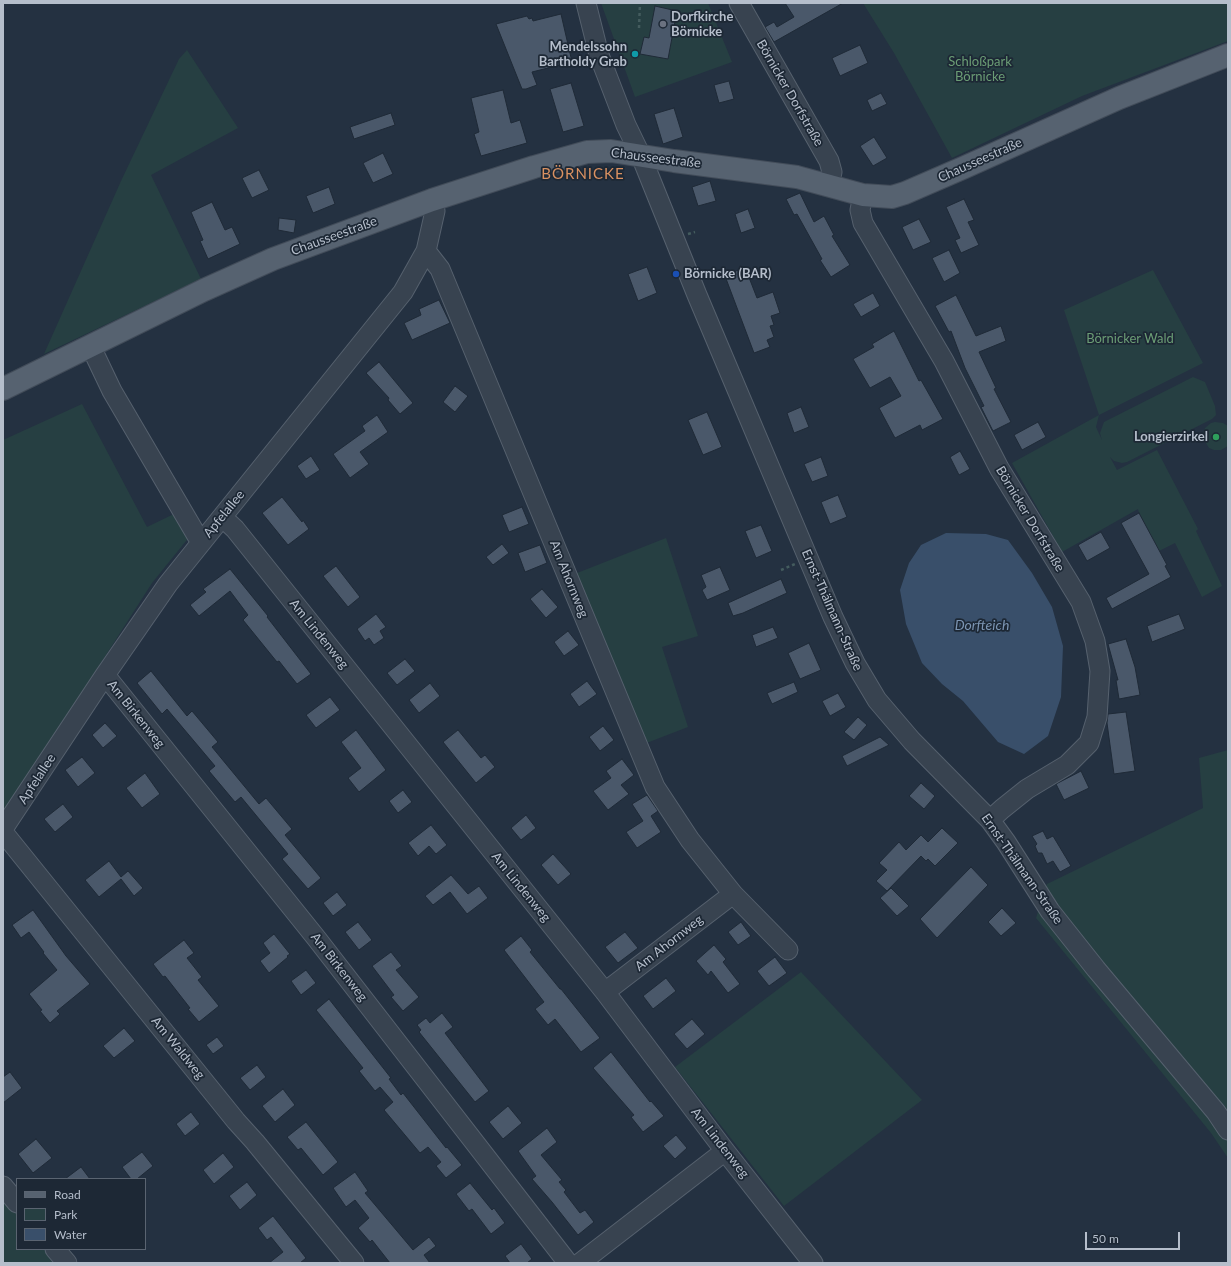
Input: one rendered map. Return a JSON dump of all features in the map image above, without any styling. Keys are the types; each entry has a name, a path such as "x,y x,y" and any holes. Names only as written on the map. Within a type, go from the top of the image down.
{"main road":[{"name":"Chausseestraße","path":"3,389 91,347 204,290 273,259 432,200 527,169 586,152 611,152 796,177 830,172 863,195 892,197 905,193 965,167 1119,98 1228,55"}],"street":[{"name":"Ernst-Thälmann-Straße","path":"586,3 599,56 626,125 641,156 700,302 833,617 854,663 877,700 908,736 990,820 1055,917 1096,969 1216,1112 1228,1130"},
{"name":"Börnicker Dorfstraße","path":"739,3 830,172"},
{"name":"Börnicker Dorfstraße","path":"863,195 860,210 863,223 944,361 999,468 1081,602 1095,641 1100,671 1097,717 1089,743 1067,765 1027,789 990,820"},
{"name":"Apfelallee","path":"3,830 105,675 168,584 403,292 426,251 435,211 432,200"},
{"name":"Am Ahornweg","path":"426,251 440,270 655,787 690,840 733,894 788,950"},
{"path":"91,347 112,391 197,536 202,541"},
{"name":"Am Lindenweg","path":"222,517 235,529 605,992 813,1263"},
{"name":"Am Birkenweg","path":"105,675 317,939 568,1263"},
{"name":"Am Waldweg","path":"3,830 231,1115 354,1263"},
{"name":"Am Ahornweg","path":"605,992 733,894"},
{"path":"580,1263 725,1150"},
{"path":"3,1186 16,1202"},
{"path":"56,1250 67,1263"}],"path":[{"path":"639,28 640,3"},
{"path":"781,570 799,562"}],"green space":[{"path":"601,3 708,3 732,62 635,97"},
{"name":"Schloßpark Börnicke","path":"863,3 1228,3 1228,41 1082,96 952,158 894,53"},
{"path":"187,50 238,128 151,175 201,279 44,354 121,181 179,59"},
{"name":"Börnicker Wald","path":"1153,270 1203,363 1099,415 1064,310"},
{"path":"1193,377 1205,382 1215,406 1216,415 1212,419 1127,462 1122,463 1114,461 1110,457 1117,470 1157,450 1198,529 1196,531 1222,586 1202,597 1175,543 1159,551 1138,509 1062,552 1012,463 1099,415 1096,427 1102,440 1100,433 1104,422"},
{"path":"82,404 147,527 176,513 190,536 152,583 3,816 3,440"},
{"name":"Longierzirkel","path":"1211,423 1223,423 1228,426 1228,446 1221,450 1209,448 1204,440 1203,433 1205,428"},
{"path":"666,538 698,636 662,647 688,727 644,744 572,575"},
{"path":"1228,750 1228,1158 1211,1133 1036,918 1047,884 1203,808 1199,758"},
{"path":"801,972 922,1100 784,1206 675,1067"},
{"path":"3,1195 16,1210 16,1250 50,1250 61,1263 3,1263"}],"water":[{"name":"Dorfteich","path":"946,533 986,534 1008,540 1032,573 1052,607 1063,646 1061,697 1048,736 1024,754 998,742 963,701 942,684 922,663 906,624 900,590 909,563 921,545"}],"building":[{"path":"785,3 843,3 774,42 765,27 774,22 777,27 794,17"},
{"name":"Dorfkirche Börnicke","path":"655,6 677,11 668,59 640,54 644,37 649,38"},
{"path":"561,14 572,62 532,72 537,85 522,89 496,24 527,16 529,19 532,18 533,21"},
{"path":"860,45 868,63 840,76 832,58"},
{"path":"729,81 734,99 719,103 714,85"},
{"path":"571,83 584,126 563,132 550,89"},
{"path":"503,90 511,123 520,120 527,143 481,156 474,134 479,132 471,98"},
{"path":"881,93 887,104 872,111 867,100"},
{"path":"674,108 683,137 663,144 654,114"},
{"path":"391,113 395,125 354,139 350,127"},
{"path":"874,137 887,158 873,166 860,146"},
{"path":"383,153 393,174 373,183 363,163"},
{"path":"259,170 269,190 252,198 242,178"},
{"path":"710,181 716,201 698,206 692,187"},
{"path":"329,187 335,204 313,213 306,196"},
{"path":"800,193 814,222 824,216 834,235 832,236 850,265 831,277 820,260 822,259 797,214 794,215 786,199"},
{"path":"964,199 974,220 968,222 979,245 961,253 955,240 960,238 946,207"},
{"path":"212,202 225,230 232,227 240,244 208,259 200,241 203,240 191,212"},
{"path":"748,209 755,228 741,233 735,214"},
{"path":"279,218 296,220 294,233 278,230"},
{"path":"919,219 931,242 913,250 902,227"},
{"path":"949,250 960,273 944,282 932,258"},
{"path":"647,267 657,293 638,301 628,274"},
{"path":"745,267 757,298 773,292 780,313 771,316 774,325 770,326 774,337 767,340 770,347 754,353 725,276"},
{"path":"873,293 880,306 861,317 853,304"},
{"path":"956,295 976,336 1001,326 1006,341 979,352 996,388 994,389 1011,422 993,431 981,407 984,406 965,368 951,331 949,332 935,306"},
{"path":"439,300 450,323 412,340 404,323 421,315 419,309"},
{"path":"894,331 919,381 921,380 943,419 922,430 920,425 895,438 879,408 901,396 890,377 870,388 853,359 874,347 872,344"},
{"path":"379,362 413,403 400,414 388,400 389,398 366,373"},
{"path":"455,386 468,396 455,412 443,402"},
{"path":"801,407 809,427 794,433 787,413"},
{"path":"707,412 722,447 703,455 688,420"},
{"path":"377,415 388,432 360,452 369,464 350,478 333,454 365,431 362,426"},
{"path":"1038,422 1046,437 1022,450 1014,435"},
{"path":"960,451 970,469 959,475 950,457"},
{"path":"311,456 320,470 306,479 297,466"},
{"path":"821,457 828,476 812,482 804,464"},
{"path":"838,495 847,517 830,524 821,502"},
{"path":"282,497 302,522 303,520 309,529 288,545 262,513"},
{"path":"522,507 529,524 509,532 502,515"},
{"path":"1139,513 1167,565 1165,566 1171,577 1112,609 1106,598 1149,574 1121,523"},
{"path":"761,525 772,551 756,558 745,531"},
{"path":"1101,532 1110,548 1087,561 1078,545"},
{"path":"502,544 509,553 493,565 486,557"},
{"path":"540,545 547,563 525,572 518,553"},
{"path":"336,566 360,597 348,607 323,576"},
{"path":"720,567 730,590 707,600 702,590 706,587 701,575"},
{"path":"230,569 268,616 267,617 311,674 297,684 243,620 248,615 230,591 199,616 190,605 206,592 203,589"},
{"path":"781,579 787,593 733,616 728,603"},
{"path":"542,589 558,607 546,618 530,599"},
{"path":"376,614 386,627 380,631 384,638 374,645 369,638 365,641 357,629"},
{"path":"1179,614 1185,629 1152,642 1147,626"},
{"path":"773,627 778,638 756,647 752,635"},
{"path":"568,631 579,645 564,656 554,642"},
{"path":"1126,639 1135,667 1140,695 1119,699 1116,680 1118,680 1108,644"},
{"path":"809,643 821,670 800,679 788,653"},
{"path":"405,659 415,671 397,685 387,673"},
{"path":"151,671 187,716 192,711 218,742 212,747 259,804 266,798 292,829 285,835 321,878 308,889 282,859 288,854 241,797 235,802 209,771 215,766 167,709 162,714 137,683"},
{"path":"587,681 597,694 579,707 570,694"},
{"path":"794,682 798,692 772,704 767,693"},
{"path":"430,683 440,696 419,713 409,700"},
{"path":"838,693 846,707 830,716 822,701"},
{"path":"330,697 340,710 316,728 306,715"},
{"path":"1126,712 1135,771 1114,774 1107,723 1108,714"},
{"path":"858,717 867,725 854,740 844,732"},
{"path":"105,723 117,736 103,748 92,735"},
{"path":"603,726 614,740 600,751 589,737"},
{"path":"356,730 386,770 359,792 348,778 361,768 341,742"},
{"path":"458,730 481,758 485,755 495,767 476,783 443,742"},
{"path":"880,737 889,745 847,766 842,756"},
{"path":"82,757 95,773 78,787 65,770"},
{"path":"622,759 634,775 621,785 629,794 608,810 593,791 611,778 606,771"},
{"path":"1081,771 1089,788 1064,800 1056,784"},
{"path":"145,773 160,794 142,808 126,788"},
{"path":"921,783 935,796 924,809 909,796"},
{"path":"403,790 412,802 398,813 389,801"},
{"path":"647,795 658,811 651,816 661,832 637,848 626,832 643,821 632,804"},
{"path":"63,804 73,817 55,832 44,819"},
{"path":"526,815 536,828 521,840 511,828"},
{"path":"431,825 447,845 436,854 429,846 418,856 408,843"},
{"path":"942,828 958,843 935,866 928,859 926,861 921,856 887,891 876,881 887,870 879,863 899,842 906,850 921,835 928,842"},
{"path":"1043,831 1047,839 1053,836 1071,866 1060,872 1053,861 1047,864 1042,853 1038,853 1035,846 1037,844 1032,836"},
{"path":"553,854 571,874 558,885 541,865"},
{"path":"109,861 121,877 128,871 143,888 134,896 121,879 99,897 85,880"},
{"path":"971,867 988,885 937,938 920,919"},
{"path":"451,875 468,894 479,886 488,898 467,914 450,892 433,905 425,896"},
{"path":"891,888 909,906 897,916 880,898"},
{"path":"337,892 347,905 333,916 323,903"},
{"path":"1002,908 1016,923 1001,936 988,922"},
{"path":"33,910 66,956 90,984 57,1011 60,1014 50,1023 29,994 57,970 29,932 21,938 12,925"},
{"path":"358,922 372,940 359,950 345,932"},
{"path":"741,922 751,936 738,945 728,932"},
{"path":"625,932 638,948 618,963 605,947"},
{"path":"274,934 290,954 269,973 260,961 270,953 263,943"},
{"path":"521,936 532,950 530,952 600,1038 581,1052 555,1019 548,1025 535,1009 544,1002 504,950"},
{"path":"184,940 194,953 187,958 202,977 198,980 219,1006 199,1022 165,976 163,977 153,964"},
{"path":"714,945 726,959 723,962 740,984 728,993 711,971 708,975 696,961"},
{"path":"391,952 402,966 396,970 419,997 403,1011 391,997 394,995 372,966"},
{"path":"775,957 787,973 769,986 757,971"},
{"path":"306,970 316,983 301,995 291,981"},
{"path":"666,978 676,991 653,1009 643,996"},
{"path":"329,999 391,1078 389,1079 401,1095 403,1093 446,1148 447,1147 462,1165 446,1178 436,1166 441,1162 428,1147 420,1153 384,1110 393,1102 380,1087 375,1091 359,1071 363,1068 316,1010"},
{"path":"442,1013 453,1027 445,1033 489,1091 475,1102 419,1032 421,1030 417,1025 426,1018 430,1023"},
{"path":"692,1019 705,1034 687,1049 674,1034"},
{"path":"124,1028 135,1041 114,1058 103,1046"},
{"path":"217,1037 224,1046 213,1054 206,1045"},
{"path":"611,1052 650,1102 651,1101 664,1116 643,1132 631,1117 634,1115 593,1068"},
{"path":"257,1065 266,1077 250,1090 240,1078"},
{"path":"10,1072 22,1088 3,1103 3,1077"},
{"path":"283,1089 295,1105 275,1122 262,1106"},
{"path":"508,1106 522,1123 503,1139 489,1122"},
{"path":"191,1112 200,1124 185,1136 176,1124"},
{"path":"306,1122 338,1162 323,1175 301,1148 298,1150 287,1137"},
{"path":"547,1128 557,1142 541,1155 562,1180 559,1182 566,1190 564,1192 580,1213 585,1210 594,1222 578,1235 532,1179 536,1176 518,1151"},
{"path":"676,1135 687,1148 675,1159 663,1146"},
{"path":"36,1139 52,1158 33,1173 18,1154"},
{"path":"142,1152 153,1166 138,1178 130,1178 122,1167"},
{"path":"223,1153 234,1167 214,1184 203,1170"},
{"path":"81,1167 89,1178 66,1178"},
{"path":"355,1172 368,1191 365,1193 413,1250 429,1237 436,1246 424,1255 430,1263 390,1263 372,1240 370,1242 358,1228 369,1218 355,1200 346,1207 333,1188"},
{"path":"247,1182 257,1195 240,1210 229,1196"},
{"path":"470,1183 492,1210 494,1208 505,1223 491,1234 472,1209 469,1211 456,1194"},
{"path":"273,1216 306,1258 300,1263 269,1263 283,1252 271,1237 267,1240 258,1228"},
{"path":"521,1244 532,1259 527,1263 510,1263 505,1256"}],"place":[{"name":"Dorfkirche Börnicke","path":"663,24"},
{"name":"Mendelssohn Bartholdy Grab","path":"635,54"},
{"name":"Börnicke (BAR)","path":"676,274"},
{"name":"Longierzirkel","path":"1216,437"}],"district":[{"name":"BÖRNICKE","path":"583,174"}]}
